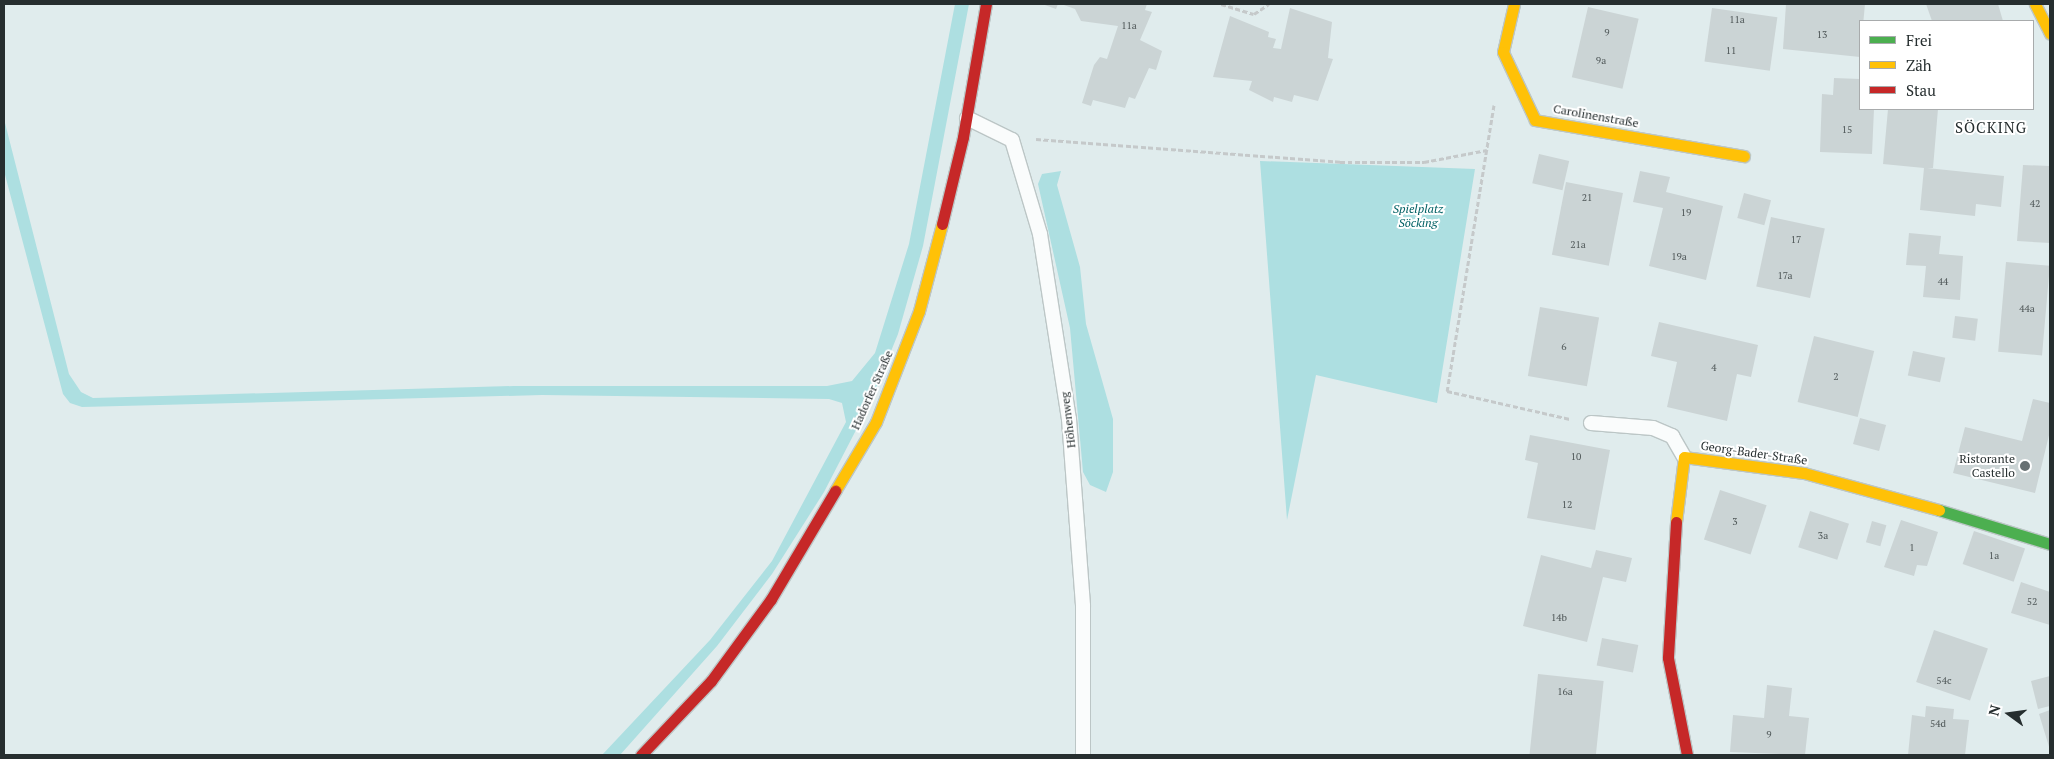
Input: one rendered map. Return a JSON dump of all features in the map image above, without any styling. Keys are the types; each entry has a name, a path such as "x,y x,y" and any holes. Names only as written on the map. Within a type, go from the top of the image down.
{"street":[{"name":"Hadorfer Straße","path":"641,755 711,681 771,599 876,422 919,311 967,118 986,4"},
{"name":"Carolinenstraße","path":"1514,4 1503,52 1535,120 1744,156"},
{"path":"2035,4 2050,33"},
{"name":"Georg-Bader-Straße","path":"1686,755 1668,658 1670,567 1684,458 1804,473 1974,518 2050,544"}],"lane":[{"path":"967,118 1008,136"},
{"name":"Höhenweg","path":"1008,136 1033,199 1069,419 1083,606 1083,755"},
{"path":"1591,423 1653,428 1672,436 1684,458"}],"path":[{"path":"1221,4 1254,14 1269,4"},
{"path":"1495,101 1447,391 1591,423"},
{"path":"1008,136 1340,162 1424,162 1487,150"}],"green space":[{"path":"955,4 969,4 923,246 898,334 870,403 824,492 772,574 717,646 620,755 602,755 710,640 772,561 846,422 842,403 829,399 542,395 82,407 70,403 63,394 4,171 4,119 69,374 81,392 93,398 514,386 827,386 852,381 875,353 909,244"},
{"name":"Spielplatz Söcking","path":"1260,161 1475,169 1437,403 1316,375 1287,520"},
{"path":"1061,171 1057,185 1080,267 1086,324 1113,419 1113,472 1106,492 1090,485 1083,472 1070,328 1038,184 1042,174"}],"building":[{"path":"1042,4 1058,4 1056,9"},
{"path":"1061,4 1147,4 1145,10 1152,12 1140,40 1162,51 1156,70 1149,68 1135,99 1129,97 1125,108 1093,100 1091,106 1082,103 1094,65 1100,57 1107,59 1118,26 1081,21 1075,9"},
{"path":"1786,4 1865,4 1863,20 1859,20 1859,57 1783,49"},
{"path":"1926,4 1998,4 2003,20 1932,20"},
{"path":"1588,7 1639,19 1622,89 1572,77"},
{"path":"1290,8 1332,22 1328,58 1333,59 1318,101 1294,95 1292,102 1274,97 1273,102 1249,90 1252,81 1213,77 1230,16 1269,32 1268,37 1276,39 1273,48 1281,49"},
{"path":"1712,8 1777,17 1770,71 1704,61"},
{"path":"1834,78 1859,79 1859,110 1874,110 1872,154 1820,152 1822,94 1833,95"},
{"path":"1888,110 1938,110 1933,168 1927,168 2004,176 2001,207 1976,204 1975,216 1920,210 1924,168 1883,164"},
{"path":"1539,154 1569,161 1562,190 1532,183"},
{"path":"2023,165 2050,166 2050,243 2017,241"},
{"path":"1640,171 1670,177 1666,192 1723,206 1706,280 1649,266 1663,208 1633,202"},
{"path":"1566,182 1623,193 1609,266 1552,255"},
{"path":"1744,193 1771,200 1764,225 1737,218"},
{"path":"1771,217 1825,228 1810,298 1756,286"},
{"path":"1909,233 1941,236 1939,254 1963,256 1960,300 1923,297 1926,266 1906,265"},
{"path":"2006,262 2050,266 2042,355 1998,352"},
{"path":"1540,307 1599,317 1587,386 1528,376"},
{"path":"1955,316 1978,319 1975,341 1952,338"},
{"path":"1659,322 1758,345 1751,377 1737,374 1727,421 1667,407 1677,362 1651,356"},
{"path":"1814,336 1874,351 1858,417 1798,402"},
{"path":"1913,351 1945,358 1940,382 1908,375"},
{"path":"2033,399 2050,403 2050,431 2035,493 1953,473 1965,427 2022,441"},
{"path":"1860,418 1886,425 1879,451 1853,444"},
{"path":"1530,435 1610,450 1595,530 1527,518 1538,463 1525,460"},
{"path":"1720,490 1767,505 1751,555 1704,539"},
{"path":"1810,511 1849,524 1837,560 1798,547"},
{"path":"1901,520 1938,532 1927,566 1917,565 1914,576 1884,567"},
{"path":"1872,521 1886,525 1880,546 1866,542"},
{"path":"1974,531 2025,549 2014,582 1963,564"},
{"path":"1596,550 1632,558 1626,582 1603,577 1587,642 1523,626 1541,555 1591,568"},
{"path":"2021,582 2050,592 2050,625 2011,613"},
{"path":"1934,630 1988,649 1970,701 1916,682"},
{"path":"1602,638 1638,645 1633,673 1597,665"},
{"path":"1538,674 1604,681 1596,755 1529,755"},
{"path":"2050,676 2050,706 2038,709 2031,681"},
{"path":"1767,685 1792,688 1789,716 1809,718 1805,755 1730,752 1733,715 1764,718"},
{"path":"1926,706 1954,709 1953,719 1969,720 1965,755 1908,755 1912,715 1925,717"},
{"path":"2050,710 2050,750 2039,714"}],"traffic: fast":[{"path":"1939,510 2050,544"}],"traffic: slow":[{"path":"1514,4 1503,52 1535,120 1744,156"},
{"path":"2035,4 2050,33"},
{"path":"835,491 876,422 919,311 942,224"},
{"path":"1676,522 1684,457 1804,473 1939,510"}],"traffic: jam":[{"path":"942,224 963,137 986,4"},
{"path":"641,755 711,681 771,599 835,491"},
{"path":"1676,522 1668,658 1687,755"}],"place":[{"name":"Ristorante Castello","path":"2025,466"}],"district":[{"name":"SÖCKING","path":"1991,128"}]}
